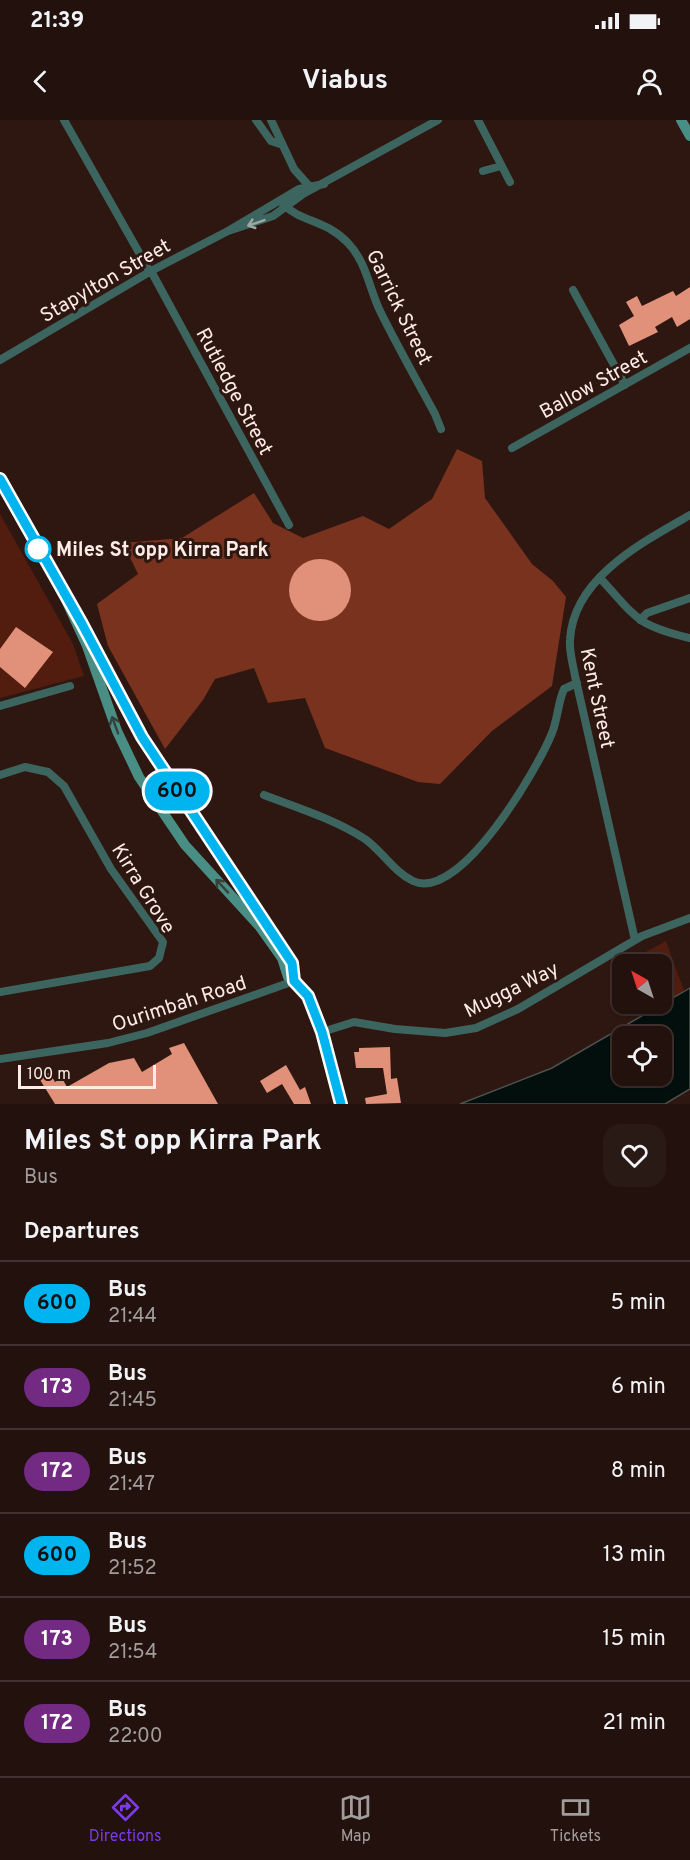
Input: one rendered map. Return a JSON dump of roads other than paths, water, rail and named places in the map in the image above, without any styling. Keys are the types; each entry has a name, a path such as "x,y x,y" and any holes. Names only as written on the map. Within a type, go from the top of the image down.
{"street":[{"name":"Rutledge Street","path":"64,120 151,272 289,525"},
{"path":"256,120 271,141 280,144"},
{"path":"272,120 280,144 294,169 309,186 299,197"},
{"name":"Stapylton Street","path":"228,231 265,219 299,197 438,120"},
{"path":"478,120 510,182"},
{"path":"681,120 690,136"},
{"path":"483,171 501,166"},
{"name":"Stapylton Street","path":"0,360 279,200 309,186 324,184"},
{"name":"Garrick Street","path":"279,200 296,214 330,227 356,253 365,268 381,314 441,429"},
{"path":"573,290 625,385"},
{"name":"Ballow Street","path":"512,448 690,348"},
{"path":"0,479 164,773 292,963 294,981"},
{"name":"Kent Street","path":"635,940 570,650 572,623 584,597 600,578 634,548 690,515"},
{"path":"600,578 625,608 640,620 663,632 690,638"},
{"path":"62,591 87,646 121,740 139,777 185,845 266,935 282,958 287,975 308,996 322,1032 341,1104"},
{"path":"640,620 647,613 690,598"},
{"path":"264,795 335,823 382,852 403,875 415,882 430,883 449,875 478,851 499,824 551,736 564,689 577,683"},
{"path":"0,706 70,686"},
{"name":"Kirra Grove","path":"0,775 25,767 48,772 64,786 111,869 163,942 159,958 150,966 0,992"},
{"name":"Mugga Way","path":"322,1032 354,1022 395,1029 445,1033 476,1028 518,1009 635,940 690,918"},
{"name":"Ourimbah Road","path":"0,1059 108,1043 147,1033 294,981"}],"place":[{"name":"Miles St opp Kirra Park","path":"38,549"}]}
